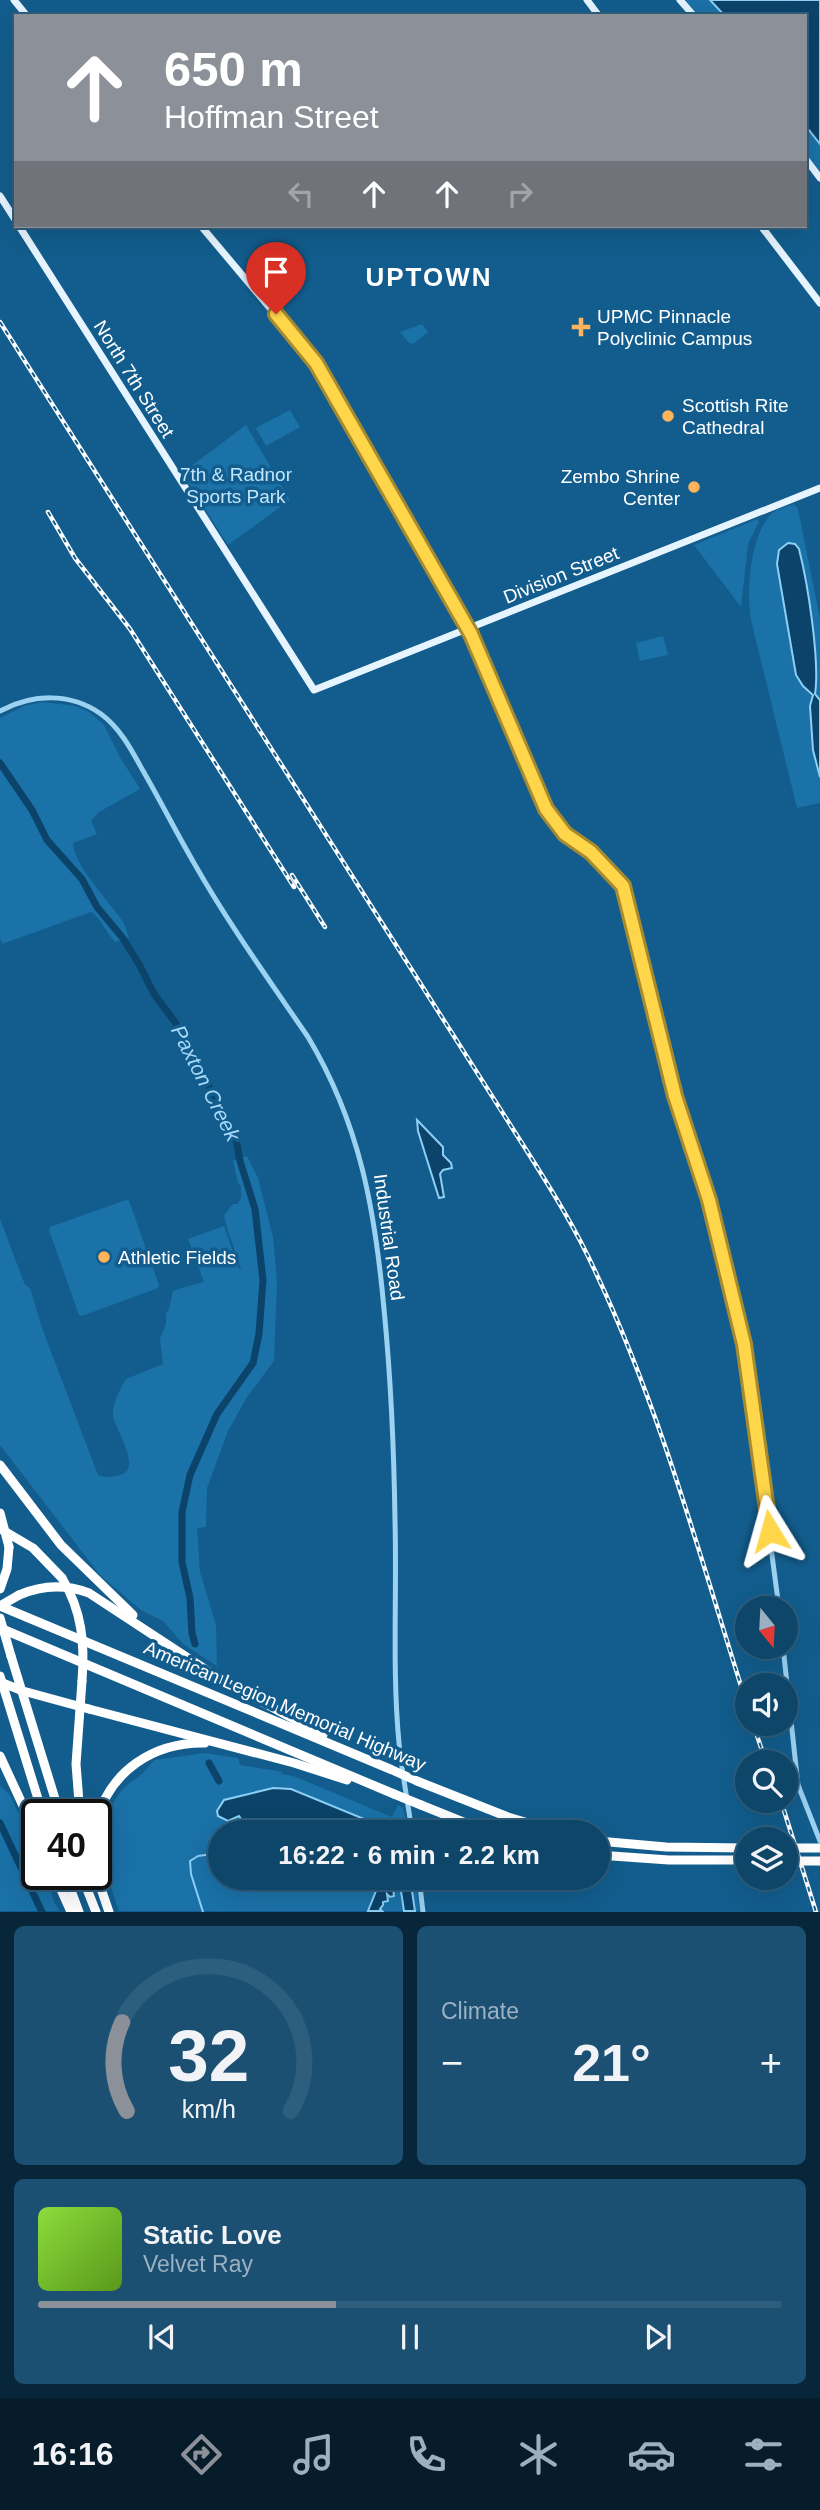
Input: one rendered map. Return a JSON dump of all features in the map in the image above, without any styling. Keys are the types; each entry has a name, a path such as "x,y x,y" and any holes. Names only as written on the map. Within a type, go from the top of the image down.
{"highway":[{"path":"0,1465 39,1519 79,1564 119,1603 181,1654"},
{"path":"0,1513 9,1547 1,1588"},
{"path":"0,1529 33,1548 62,1578 74,1599 81,1622 83,1653 76,1764 78,1799"},
{"path":"0,1606 19,1595 51,1586 84,1591 104,1601 253,1699 390,1769"},
{"name":"American Legion Memorial Highway","path":"0,1606 417,1781 518,1820"},
{"path":"0,1618 55,1799"},
{"name":"American Legion Memorial Highway","path":"0,1629 394,1796"},
{"path":"0,1676 38,1799"},
{"path":"0,1682 23,1691 315,1770 456,1820"},
{"path":"105,1799 126,1771 144,1757 180,1744 220,1744"},
{"path":"2,1761 21,1802"},
{"path":"610,1842 641,1846 735,1848"},
{"path":"798,1848 820,1848"},
{"path":"610,1856 735,1860"},
{"path":"798,1861 820,1861"},
{"path":"61,1890 71,1912"},
{"path":"71,1890 79,1912"},
{"path":"87,1890 96,1912"},
{"path":"102,1890 109,1912"}],"main road":[{"path":"14,0 25,14"},
{"path":"680,0 692,14"},
{"path":"807,161 820,178"},
{"path":"0,196 14,217"},
{"name":"North 7th Street","path":"20,228 314,690"},
{"path":"203,228 316,363 467,629"},
{"path":"763,228 820,303"},
{"name":"Division Street","path":"314,690 820,488"}],"street":[{"path":"467,629 546,809 565,834 591,852 623,886 675,1096 709,1200 744,1344 777,1596"},
{"name":"Industrial Road","path":"0,711 26,700 55,698 81,703 104,716 128,745 193,862 322,1059 348,1117 359,1152 376,1232 390,1370 396,1522 399,1743 410,1820"},
{"path":"784,1659 798,1785 820,1841"},
{"path":"420,1890 423,1912"}],"green space":[{"path":"684,0 710,0 723,14 696,14"},
{"path":"807,128 820,144 820,173 807,156"},
{"path":"422,324 428,332 413,344 400,332"},
{"path":"290,410 300,427 266,446 256,428"},
{"name":"7th & Radnor Sports Park","path":"246,425 290,500 228,545 182,473"},
{"path":"794,504 798,509 820,619 820,803 797,808 751,620 749,595 754,551 763,525 772,513"},
{"path":"757,519 759,522 748,544 741,607 694,545"},
{"path":"663,636 668,655 640,661 636,643"},
{"path":"43,702 75,706 89,712 104,725 140,789 99,812 91,821 97,834 73,843 79,862 125,925 129,937 115,942 91,912 2,944 0,938 0,718 24,706"},
{"path":"247,1156 258,1178 273,1237 277,1281 274,1361 247,1397 228,1431 207,1488 206,1527 197,1528 200,1572 216,1625 217,1666 183,1644 163,1621 141,1610 100,1575 0,1445 0,1219 25,1285 30,1288 42,1328 98,1475 117,1476 126,1471 129,1465 129,1458 113,1416 119,1392 126,1379 163,1364 160,1338 173,1291 204,1282 188,1239 224,1226 241,1269 224,1215 233,1204 238,1204 241,1198 241,1186 233,1161"},
{"name":"Athletic Fields","path":"129,1201 158,1288 79,1315 50,1227"},
{"path":"205,1753 238,1758 240,1765 283,1772 280,1774 293,1776 392,1817 398,1805 403,1808 406,1820 208,1820 208,1890 417,1890 420,1911 119,1911 112,1889 112,1806 124,1788 155,1760"},
{"path":"0,1786 10,1795 21,1819 21,1890 50,1890 60,1911 0,1911"}],"shaded area":[{"path":"710,0 820,0 820,144 807,128 807,14 723,14"},
{"path":"788,543 795,544 799,549 812,623 816,663 815,694 820,700 820,777 813,750 810,706 813,695 796,675 777,564 779,550"},
{"path":"417,1120 443,1147 443,1155 451,1163 452,1168 443,1170 440,1174 444,1197 439,1198"},
{"path":"273,1788 291,1789 367,1820 241,1820 239,1816 226,1820 218,1816 217,1811 224,1800"},
{"path":"393,1890 394,1896 387,1894 388,1901 383,1902 380,1909 382,1911 368,1911 376,1891"},
{"path":"401,1890 412,1890 415,1911 404,1911"}],"waterway":[{"name":"Paxton Creek","path":"0,763 32,810 47,840 82,879 97,907 122,937 154,994 175,1022 236,1139 255,1209 263,1280 259,1334 253,1363 217,1414 190,1475 182,1512 182,1562 190,1598 195,1644"},
{"name":"Paxton Creek","path":"209,1763 219,1781"},
{"name":"Paxton Creek","path":"0,1823 42,1912"},
{"path":"203,1912 191,1874 190,1861 208,1855"}],"railway":[{"path":"0,322 563,1209 596,1273 641,1378 737,1673"},
{"path":"48,512 75,558 130,629 294,887"},
{"path":"292,875 325,927"},
{"path":"757,1736 762,1750"},
{"path":"785,1813 816,1912"}],"place":[{"name":"UPMC Pinnacle Polyclinic Campus","path":"581,327"},
{"name":"Scottish Rite Cathedral","path":"668,416"},
{"name":"Zembo Shrine Center","path":"694,487"},
{"name":"Athletic Fields","path":"104,1257"}],"district":[{"name":"UPTOWN","path":"429,277"}],"route":[{"path":"276,314 316,363 471,634 546,809 565,834 591,852 623,886 675,1096 709,1200 744,1344 770,1531"}]}
